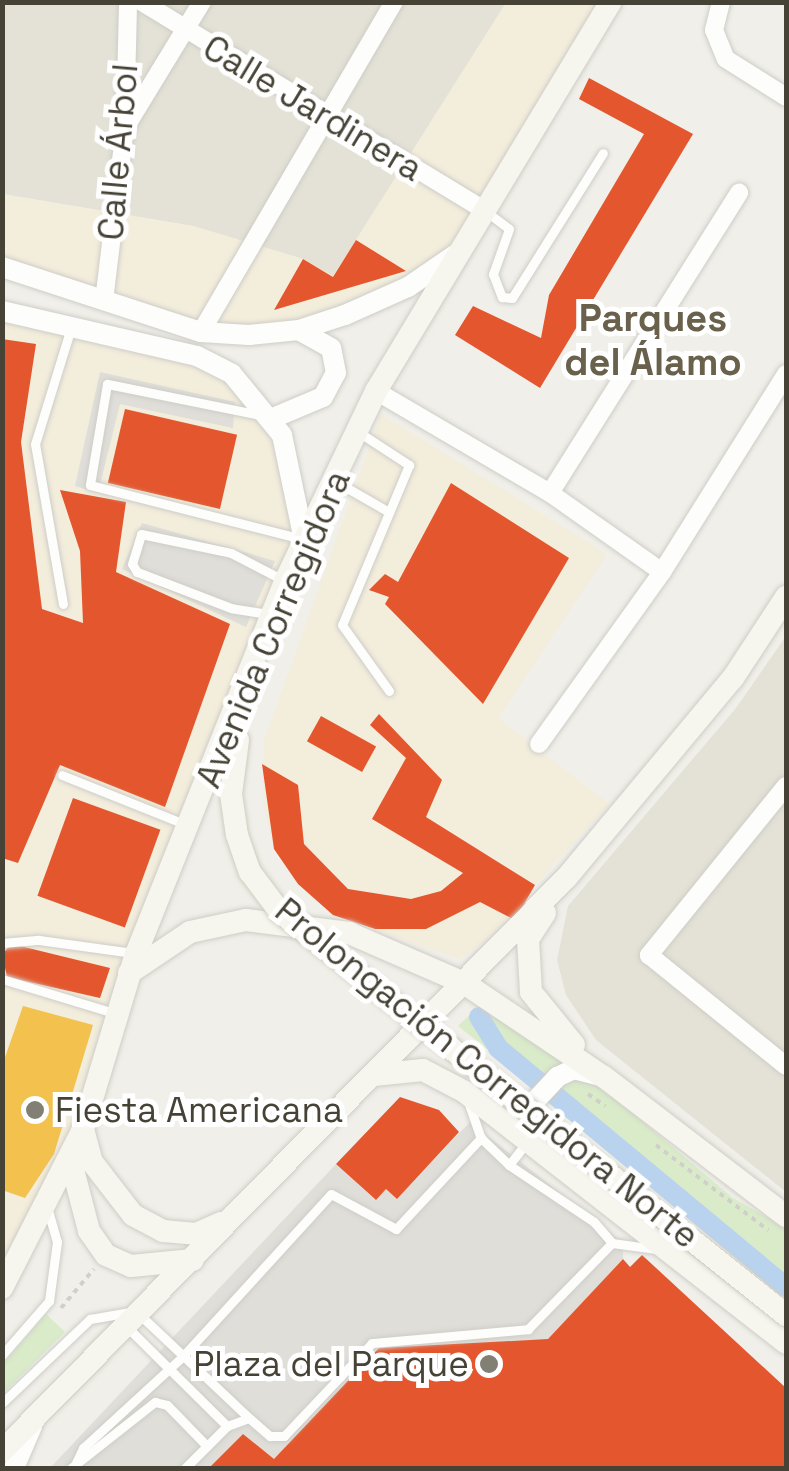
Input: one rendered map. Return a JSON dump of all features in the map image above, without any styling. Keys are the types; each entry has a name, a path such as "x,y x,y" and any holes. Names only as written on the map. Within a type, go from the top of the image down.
{"main road":[{"name":"Avenida Corregidora","path":"3,1287 47,1208 82,1129 133,964 304,540 376,392 611,2"},
{"path":"2,1451 32,1426 567,877 733,678 786,597"},
{"name":"Prolongación Corregidora Norte","path":"238,740 231,794 237,835 250,872 280,912 786,1315"},
{"path":"567,877 528,939 530,992 604,1077"},
{"path":"133,964 190,932 246,920 349,934 464,983 604,1077 781,1224"},
{"path":"374,1075 422,1070 465,1092 596,1189 786,1343"},
{"path":"82,1129 92,1162 133,1216 163,1231 196,1234 235,1216"},
{"path":"70,1158 88,1230 106,1255 131,1266 193,1260"}],"street":[{"name":"Calle Árbol","path":"104,301 125,128 128,2"},
{"name":"Calle Jardinera","path":"142,2 486,211"},
{"path":"125,128 202,2"},
{"path":"201,332 394,2"},
{"path":"722,2 714,30 726,59 786,96"},
{"path":"550,493 740,193"},
{"path":"2,268 201,332 300,330 408,287 463,249"},
{"path":"2,311 197,356 232,374 274,418 292,462 304,540"},
{"path":"274,418 323,398 336,373 330,348 300,330"},
{"path":"539,744 662,572 786,374"},
{"path":"376,392 550,493 662,572"},
{"name":"Prolongación Corregidora Norte","path":"238,740 248,682"},
{"path":"786,786 780,808 649,954 786,1066"},
{"path":"530,1139 529,1120 540,1094 557,1077 574,1069 604,1077"},
{"path":"14,1468 32,1426"}],"lane":[{"path":"486,211 509,229 492,274 502,297 512,298 603,152"},
{"path":"63,604 36,444 76,326"},
{"path":"274,418 107,384 90,485 304,540"},
{"path":"358,432 408,464 342,625 388,691"},
{"path":"334,480 389,512"},
{"path":"34,503 46,502"},
{"path":"271,614 232,608 137,572 132,564 139,539 149,531 231,553 285,581"},
{"path":"62,775 190,826"},
{"path":"2,943 65,942 133,964"},
{"path":"2,979 116,1014"},
{"path":"465,1092 481,1138 509,1165 548,1190 580,1218 602,1229 612,1243 674,1251"},
{"path":"73,1466 82,1448 183,1356 331,1194 396,1228 481,1138"},
{"path":"509,1165 530,1139"},
{"path":"548,1190 570,1169"},
{"path":"580,1218 596,1189"},
{"path":"2,1355 49,1301 57,1242 47,1208"},
{"path":"2,1403 90,1319 137,1317 270,1436 284,1436 372,1343 528,1330 612,1243"},
{"path":"137,1317 169,1369 227,1426"},
{"path":"73,1466 162,1402 207,1446"},
{"path":"185,1468 227,1426 249,1418"}],"path":[{"path":"557,1077 620,1116"},
{"path":"651,1141 781,1224"},
{"path":"52,1319 106,1255"}],"shaded area":[{"path":"2,3 506,3 333,277 303,259 193,226 3,194"},
{"path":"506,3 611,3 463,249 408,287 249,335 3,267 2,194 193,226 303,259 333,276"},
{"path":"3,311 197,356 273,418 302,504 285,581 83,1129 3,1287"},
{"path":"100,372 235,402 233,428 120,404 98,493 75,486"},
{"path":"381,414 607,554 498,718 609,804 535,885 515,920 459,959 333,915 298,884 274,849 263,804 264,741"},
{"path":"142,523 275,561 246,627 122,569"},
{"path":"786,636 786,1192 596,1040 566,995 557,960 568,906 736,708"},
{"path":"470,1122 623,1243 623,1259 548,1339 274,1459 243,1434 209,1468 50,1468 336,1164 375,1200 386,1189 397,1198"}],"green space":[{"path":"483,1002 616,1099 733,1198 786,1228 786,1285 458,1026"},
{"path":"46,1314 65,1332 3,1393 3,1364"}],"building: Viviendas":[{"name":"Fiesta Americana","path":"23,1006 93,1025 54,1154 25,1198 2,1190 2,1066"}],"building: Comercios":[{"path":"589,78 693,134 540,388 455,335 473,306 541,338 549,295 644,134 579,99"},
{"path":"356,240 406,271 274,310 303,259 333,277"},
{"path":"2,339 36,344 21,442 42,609 83,623 80,551 60,490 126,502 116,572 230,624 165,807 60,765 18,863 2,858"},
{"path":"125,409 237,435 220,509 108,483"},
{"path":"451,483 569,558 483,704 385,604 389,597 369,590 385,574 398,582"},
{"path":"379,714 442,780 426,817 535,885 515,920 480,902 426,929 375,929 333,915 298,884 274,849 262,764 298,785 304,844 348,889 411,899 441,891 463,873 372,819 406,758 370,725"},
{"path":"321,716 376,747 362,772 307,741"},
{"path":"73,798 160,830 125,928 37,896"},
{"path":"12,944 110,968 100,998 7,977 2,954"},
{"path":"400,1097 439,1110 459,1132 397,1199 386,1189 376,1200 336,1164"},
{"path":"642,1255 786,1388 786,1468 209,1468 243,1434 274,1459 379,1348 548,1339 623,1259 630,1267"}],"waterway":[{"path":"479,1017 498,1048 786,1287"}],"place":[{"name":"Fiesta Americana","path":"35,1110"},
{"name":"Plaza del Parque","path":"489,1364"}],"district":[{"name":"Parques del Álamo","path":"653,341"}]}
